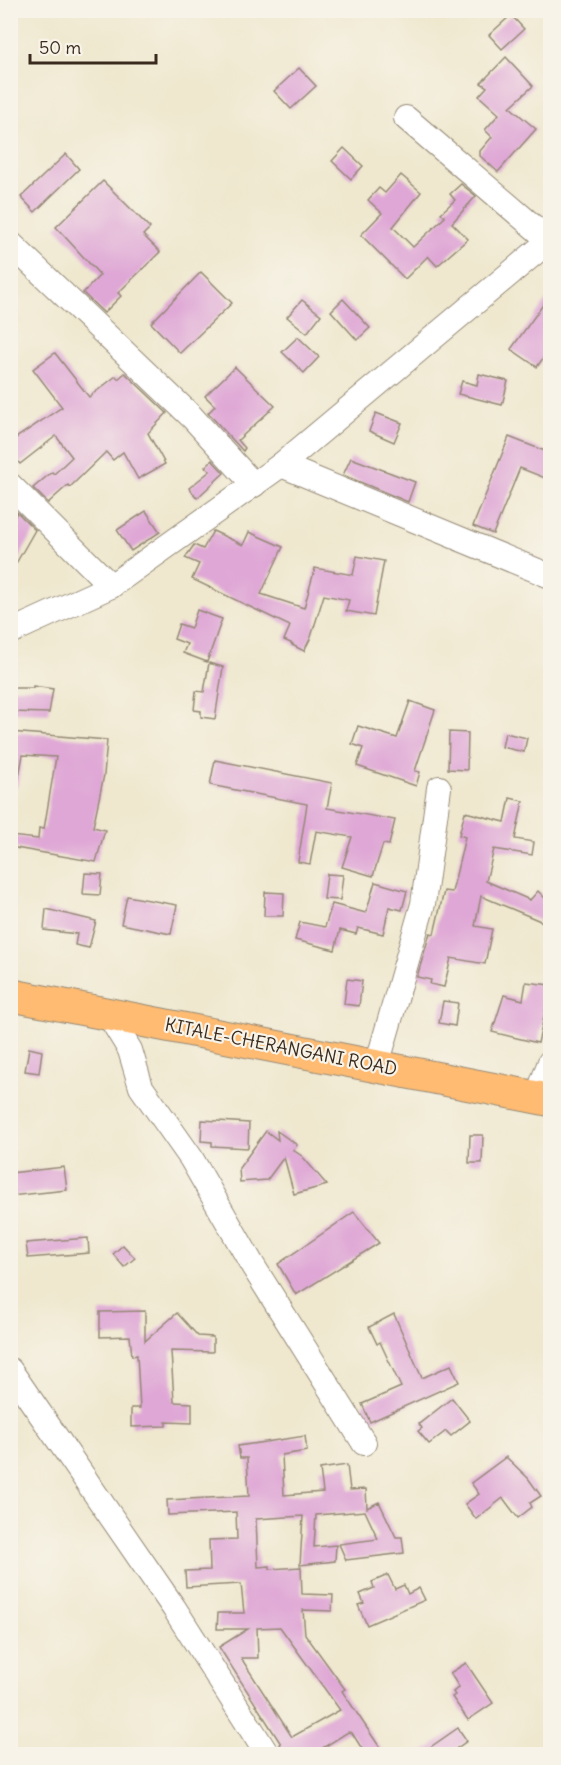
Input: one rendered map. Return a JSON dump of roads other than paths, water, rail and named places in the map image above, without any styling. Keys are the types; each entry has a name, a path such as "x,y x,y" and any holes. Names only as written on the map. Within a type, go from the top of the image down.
{"main road":[{"name":"KITALE-CHERANGANI ROAD","path":"10,994 544,1099"}],"street":[{"path":"10,632 111,586 281,465 540,263 550,241 406,118"},
{"path":"10,243 192,417 254,485"},
{"path":"281,465 550,576"},
{"path":"10,485 111,586"},
{"path":"377,1065 423,904 440,788"},
{"path":"108,1014 130,1050 141,1087 191,1158 253,1266 364,1443"},
{"path":"544,1099 550,1062"},
{"path":"10,1370 174,1608 267,1755"}]}
